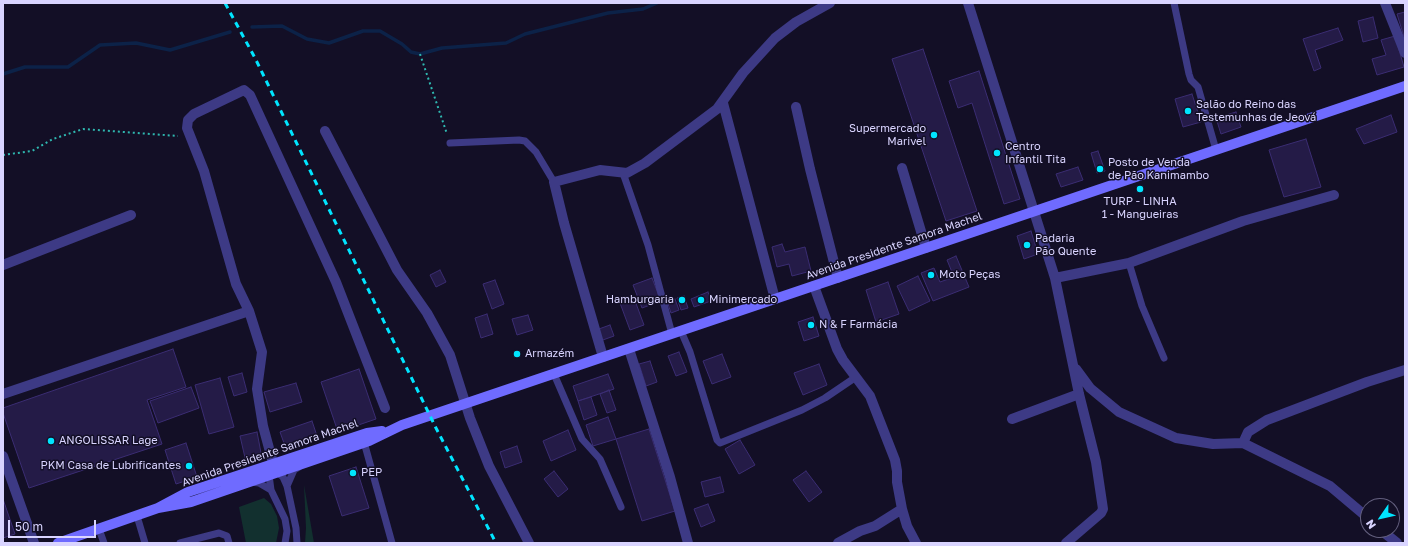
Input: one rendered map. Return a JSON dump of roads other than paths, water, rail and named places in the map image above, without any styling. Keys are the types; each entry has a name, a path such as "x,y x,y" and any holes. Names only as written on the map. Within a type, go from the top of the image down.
{"main road":[{"name":"Avenida Presidente Samora Machel","path":"158,508 192,502 249,482 273,468 307,462 364,442 391,429 452,408 1405,86"},
{"name":"Avenida Presidente Samora Machel","path":"58,543 158,508 188,492 273,468 367,433 391,429"}],"street":[{"path":"603,357 564,223 554,182 600,170 623,173 645,164 717,110 743,72 775,38 796,22 830,3"},
{"path":"968,3 1056,278 1075,367 1079,394 1096,462 1103,509 1101,513 1066,543"},
{"path":"1385,3 1405,53"},
{"path":"273,468 263,426 257,389 262,352 249,311 236,284 204,171 187,128 188,120 194,114 244,90 250,95 336,282 385,408"},
{"path":"723,103 775,299"},
{"path":"796,107 838,278"},
{"path":"325,131 397,270 427,313 450,355 467,403 470,418 489,466 528,543"},
{"path":"902,168 926,248"},
{"path":"1056,278 1129,263 1243,221 1334,195"},
{"path":"3,265 131,215"},
{"path":"814,286 837,349 870,396 895,460 902,509 907,526 916,543"},
{"path":"3,394 249,311"},
{"path":"629,349 670,477 688,543"},
{"path":"1075,367 1090,388 1119,412 1176,438 1213,444 1244,443 1330,486 1360,511"},
{"path":"1244,443 1248,432 1268,420 1354,387 1405,370"},
{"path":"1012,419 1079,394"},
{"path":"3,456 34,543"},
{"path":"838,543 860,531 875,526 902,509"}],"lane":[{"path":"1174,3 1189,74 1191,80 1198,87 1216,150"},
{"path":"450,143 525,141 536,152 554,182"},
{"path":"623,173 676,332 690,352 717,440 720,443 802,410 825,398 856,378"},
{"path":"1129,263 1146,319 1164,358"},
{"path":"554,374 582,439 600,459 621,507"},
{"path":"364,442 392,543"},
{"path":"287,486 294,470 307,462"},
{"path":"273,468 283,478 287,486 296,528 297,543"},
{"path":"273,468 271,490 285,519 287,531 285,543"},
{"path":"249,482 259,483 271,490"},
{"path":"137,516 145,543"},
{"path":"99,529 104,543"},
{"path":"180,543 219,533 227,536 229,543"}],"waterway":[{"path":"252,27 282,26 307,39 329,43 363,31 380,31 402,44 411,52 420,54 442,48 506,43 525,34 608,13 643,9 657,3"},
{"path":"3,74 25,67 68,67 100,45 136,43 170,50 230,32"}],"railway":[{"path":"225,3 255,58 436,428 496,543"}],"place":[{"name":"Salão do Reino das Testemunhas de Jeová","path":"1188,111"},
{"name":"Supermercado Marivel","path":"934,135"},
{"name":"Centro Infantil Tita","path":"997,153"},
{"name":"Posto de Venda de Pão Kanimambo","path":"1100,169"},
{"name":"TURP - LINHA 1 - Mangueiras","path":"1140,189"},
{"name":"Padaria Pão Quente","path":"1027,245"},
{"name":"Moto Peças","path":"931,275"},
{"name":"Hamburgaria","path":"682,300"},
{"name":"Minimercado","path":"701,300"},
{"name":"N & F Farmácia","path":"811,325"},
{"name":"Armazém","path":"517,354"},
{"name":"ANGOLISSAR Lage","path":"51,441"},
{"name":"PKM Casa de Lubrificantes","path":"189,466"},
{"name":"PEP","path":"353,473"}]}
